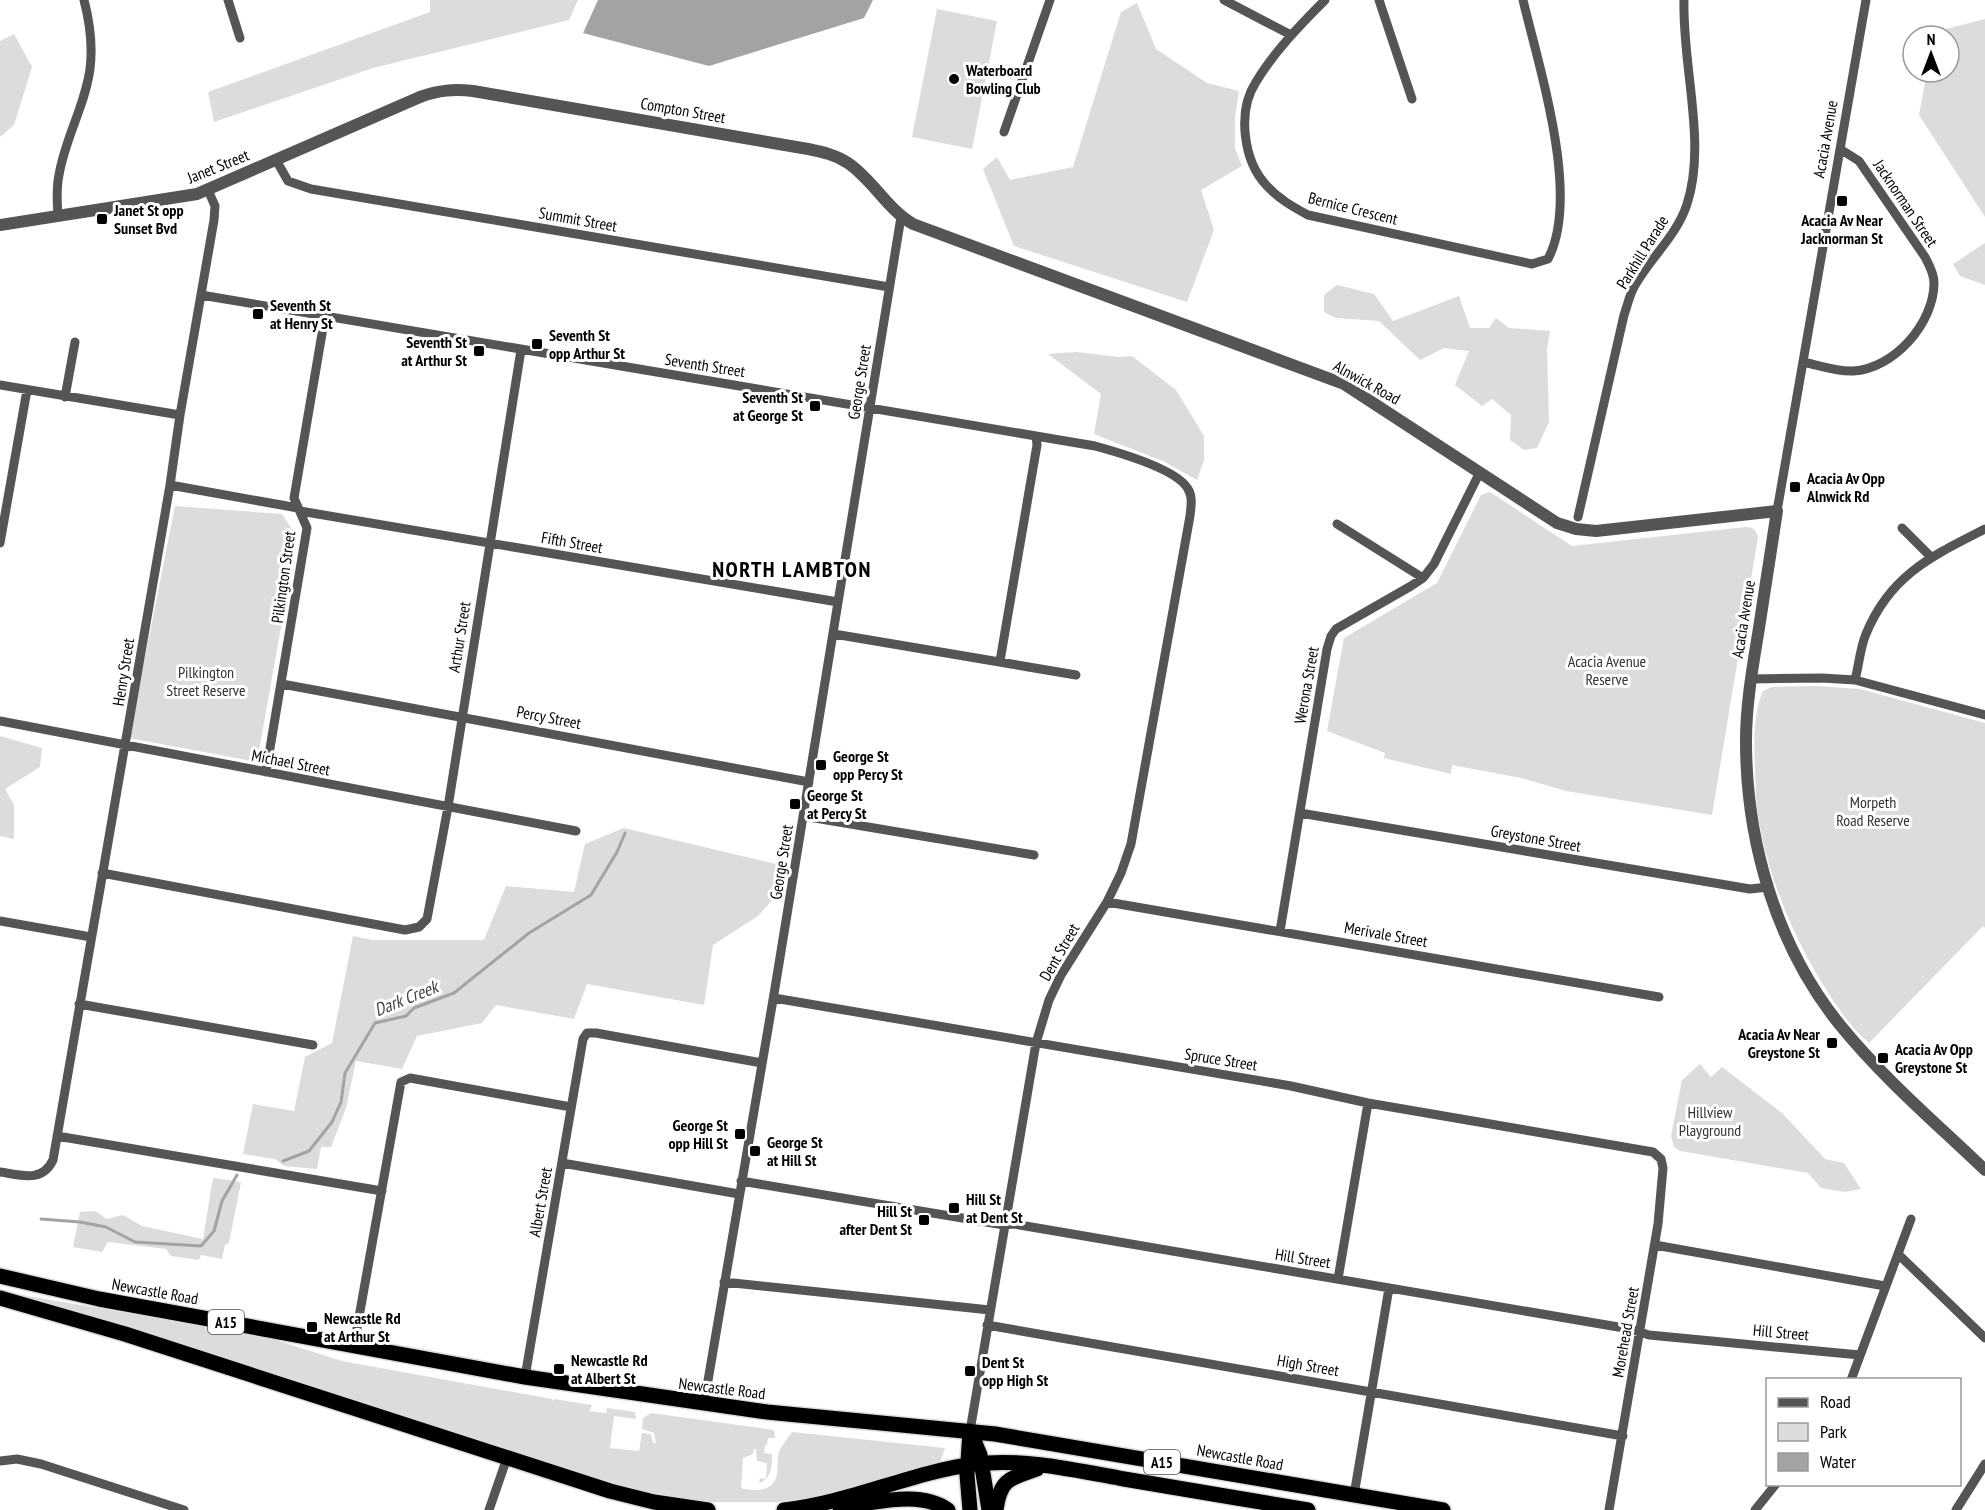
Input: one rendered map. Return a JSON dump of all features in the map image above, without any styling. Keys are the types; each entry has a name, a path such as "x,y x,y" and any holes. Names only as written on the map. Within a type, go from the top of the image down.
{"highway":[{"name":"Newcastle Road","path":"0,1276 88,1297 525,1377 704,1404 814,1417 970,1431 1443,1510"},
{"path":"0,1298 125,1334 634,1497 708,1510"},
{"path":"970,1431 974,1465 989,1510"},
{"path":"970,1510 974,1465"},
{"name":"A15","path":"784,1510 846,1498 933,1472 974,1465 1046,1466 1308,1510"},
{"path":"996,1510 999,1495 1007,1480 1046,1466"},
{"path":"801,1508 832,1508 908,1500 931,1502 948,1510"}],"street":[{"path":"58,216 59,174 79,114 90,70 91,32 84,0"},
{"path":"228,0 240,38"},
{"path":"1004,132 1050,0"},
{"path":"1224,0 1291,35"},
{"name":"Bernice Crescent","path":"1325,0 1291,35 1255,83 1245,110 1245,138 1251,159 1265,184 1285,203 1308,215 1532,264 1548,259 1552,251 1558,224 1561,177 1554,130 1523,0"},
{"path":"1379,0 1412,99"},
{"name":"Parkhill Parade","path":"1578,518 1624,315 1633,290 1686,207 1693,182 1696,152 1685,45 1684,0"},
{"name":"Acacia Avenue","path":"1866,0 1750,679 1746,739 1748,788 1755,836 1768,887 1795,954 1812,985 1839,1024 1874,1064 1985,1170"},
{"name":"Compton Street","path":"436,91 454,89 473,91 823,152 850,165 901,217"},
{"name":"Janet Street","path":"0,225 190,196 436,91"},
{"name":"Jacknorman Street","path":"1803,362 1852,371 1875,366 1896,355 1914,336 1929,307 1934,283 1932,270 1925,257 1859,161 1840,149"},
{"name":"Summit Street","path":"276,160 288,181 311,189 889,287"},
{"name":"Henry Street","path":"0,1172 31,1176 42,1174 49,1169 53,1160 126,745 215,212 215,206 208,190"},
{"name":"George Street","path":"704,1404 774,998 901,217"},
{"name":"Alnwick Road","path":"901,217 914,224 1344,384 1557,522 1576,529 1596,531 1777,511"},
{"name":"Seventh Street","path":"201,294 1095,446 1150,464 1183,482 1191,494"},
{"name":"Pilkington Street","path":"266,772 307,528 294,498 325,316"},
{"path":"65,397 75,342"},
{"name":"Arthur Street","path":"102,873 405,930 419,927 427,919 448,807 488,543 521,350"},
{"path":"0,385 180,415"},
{"path":"0,543 27,390"},
{"path":"1000,662 1037,445 1036,436"},
{"name":"Werona Street","path":"1280,932 1331,636 1336,629 1423,578 1434,564 1480,472"},
{"name":"Fifth Street","path":"170,485 488,543 838,602"},
{"name":"Dent Street","path":"970,1431 1036,1043 1049,1000 1061,975 1107,902 1125,863 1138,812 1190,516 1191,494"},
{"path":"1337,524 1423,578"},
{"path":"1902,528 1931,556"},
{"path":"1855,680 1866,635 1881,605 1903,578 1931,556 1985,529"},
{"path":"834,634 1076,675"},
{"path":"1750,679 1855,680 1985,715"},
{"name":"Percy Street","path":"282,684 809,782"},
{"name":"Michael Street","path":"0,721 576,831"},
{"name":"Greystone Street","path":"1299,813 1750,889 1768,887"},
{"path":"804,816 1034,855"},
{"name":"Merivale Street","path":"1107,902 1659,997"},
{"path":"0,921 91,936"},
{"name":"Spruce Street","path":"774,998 1291,1086 1368,1103 1653,1152 1661,1159"},
{"path":"80,1004 313,1045"},
{"name":"Albert Street","path":"525,1377 583,1040 587,1033 762,1063"},
{"path":"354,1345 403,1079 410,1078 572,1107"},
{"path":"1338,1279 1368,1103"},
{"path":"57,1136 382,1191"},
{"name":"Morehead Street","path":"1609,1510 1655,1245 1663,1168 1661,1159"},
{"path":"562,1163 739,1194"},
{"name":"Hill Street","path":"741,1181 1004,1225 1014,1224 1650,1335 1860,1355"},
{"path":"1852,1378 1911,1219"},
{"path":"1655,1245 1886,1286"},
{"path":"1898,1254 1985,1338"},
{"path":"724,1282 990,1310"},
{"path":"1354,1495 1389,1288"},
{"name":"High Street","path":"987,1325 1623,1436"},
{"path":"489,1510 507,1458"},
{"path":"0,1461 17,1459 41,1464 184,1510"},
{"path":"1956,1510 1985,1464"},
{"path":"1755,1510 1775,1486"}],"green space":[{"path":"430,0 578,0 569,20 373,68 214,122 208,92 430,12"},
{"path":"1137,3 1156,49 1207,83 1239,91 1235,117 1235,148 1242,166 1201,190 1214,230 1187,302 1014,246 983,169 997,157 1010,180 1073,167 1121,12"},
{"name":"Waterboard Bowling Club","path":"937,9 997,21 972,149 912,137"},
{"path":"1985,19 1985,217 1919,115 1925,84 1961,84 1961,25"},
{"path":"14,34 32,67 14,125 0,137 0,41"},
{"path":"1985,243 1985,285 1960,276 1953,264"},
{"path":"1337,285 1374,294 1393,321 1459,296 1470,328 1489,328 1496,318 1509,328 1550,331 1547,349 1549,422 1537,448 1524,450 1510,440 1511,415 1492,399 1482,406 1455,385 1469,351 1444,348 1420,360 1379,321 1336,318 1324,312 1324,295"},
{"path":"1076,352 1119,357 1132,356 1176,390 1204,436 1204,460 1197,480 1165,462 1094,434 1101,394 1048,354"},
{"name":"Acacia Avenue Reserve","path":"1490,492 1572,546 1746,527 1755,531 1758,537 1712,815 1566,791 1521,778 1452,765 1451,774 1384,758 1385,753 1327,731 1344,638 1437,583 1481,495"},
{"name":"Pilkington Street Reserve","path":"175,506 282,514 297,537 257,762 129,738"},
{"name":"Morpeth Road Reserve","path":"1816,686 1860,689 1985,723 1985,928 1983,926 1869,1043 1844,1016 1801,946 1770,868 1757,809 1755,729 1757,709 1763,691 1772,687"},
{"path":"0,736 42,748 40,767 5,789 14,805 14,839 0,836"},
{"path":"624,828 780,865 774,898 758,916 713,945 704,1005 587,984 574,1019 496,1005 482,1023 417,1036 402,1069 356,1061 346,1108 331,1147 321,1147 317,1169 284,1166 275,1159 243,1154 253,1104 294,1111 305,1057 332,1043 353,936 373,940 484,940 506,886 574,892 585,844"},
{"name":"Hillview Playground","path":"1700,1064 1711,1077 1722,1067 1782,1113 1825,1159 1844,1163 1861,1189 1845,1192 1821,1188 1808,1173 1680,1151 1674,1147 1671,1136 1682,1080"},
{"path":"213,1178 241,1182 229,1243 225,1245 222,1259 201,1255 199,1260 171,1256 166,1249 108,1242 102,1252 73,1247 80,1212 95,1211 107,1219 123,1215 142,1226 203,1239"},
{"path":"16,1294 263,1336 342,1361 552,1399 552,1401 554,1399 592,1405 589,1411 606,1413 607,1408 635,1412 636,1419 614,1416 610,1448 639,1451 642,1433 651,1434 653,1443 656,1443 654,1433 642,1429 643,1418 651,1413 774,1430 775,1438 768,1438 767,1445 765,1445 764,1453 772,1454 771,1467 766,1479 767,1463 757,1461 756,1449 753,1454 743,1458 741,1488 746,1489 757,1490 772,1485 777,1475 779,1452 792,1432 945,1448 940,1462 855,1489 809,1498 776,1502 705,1502 656,1494 609,1482 230,1360 16,1296"}],"water":[{"path":"598,0 873,0 864,18 709,66 583,33"}],"waterway":[{"name":"Dark Creek","path":"283,1161 309,1151 332,1122 341,1102 345,1073 375,1023 406,1016 414,1008 454,993 529,933 591,895 617,852 625,833"},
{"name":"Dark Creek","path":"41,1219 106,1227 135,1242 201,1246 214,1231 222,1201 237,1175"}],"place":[{"name":"Waterboard Bowling Club","path":"954,79"},
{"name":"Acacia Av Near Jacknorman St","path":"1842,201"},
{"name":"Janet St opp Sunset Bvd","path":"102,219"},
{"name":"Seventh St at Henry St","path":"258,314"},
{"name":"Seventh St opp Arthur St","path":"537,344"},
{"name":"Seventh St at Arthur St","path":"479,351"},
{"name":"Seventh St at George St","path":"815,406"},
{"name":"Acacia Av Opp Alnwick Rd","path":"1795,487"},
{"name":"George St opp Percy St","path":"821,765"},
{"name":"George St at Percy St","path":"795,804"},
{"name":"Acacia Av Near Greystone St","path":"1832,1043"},
{"name":"Acacia Av Opp Greystone St","path":"1883,1058"},
{"name":"George St opp Hill St","path":"740,1134"},
{"name":"George St at Hill St","path":"755,1151"},
{"name":"Hill St at Dent St","path":"954,1208"},
{"name":"Hill St after Dent St","path":"924,1220"},
{"name":"Newcastle Rd at Arthur St","path":"312,1327"},
{"name":"Newcastle Rd at Albert St","path":"559,1369"},
{"name":"Dent St opp High St","path":"970,1371"}],"district":[{"name":"NORTH LAMBTON","path":"792,569"}]}
